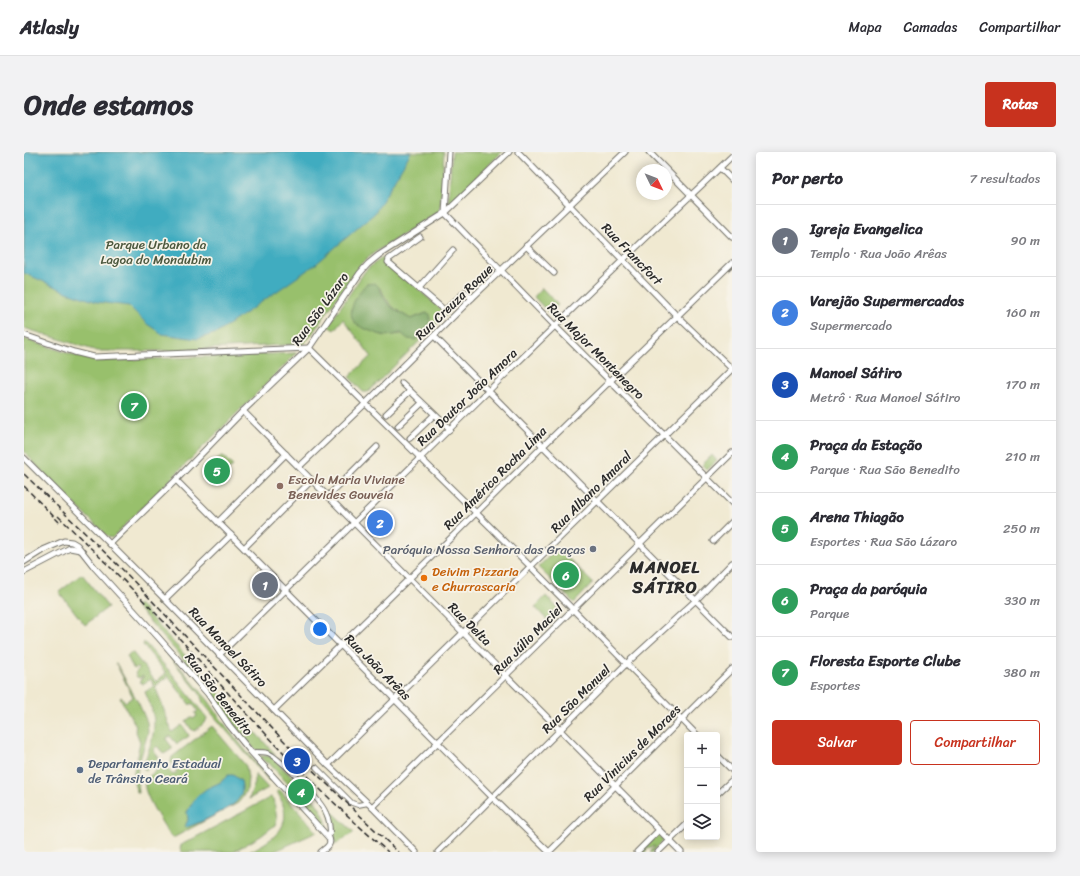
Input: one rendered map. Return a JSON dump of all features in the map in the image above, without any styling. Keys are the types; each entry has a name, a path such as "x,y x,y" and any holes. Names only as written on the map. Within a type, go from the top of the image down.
{"street":[{"path":"445,213 449,152"},
{"name":"Rua São Lázaro","path":"110,544 176,480 243,411 309,348 360,273 368,264 379,255 445,213 509,152"},
{"name":"Rua Francfort","path":"518,152 677,316 732,369"},
{"name":"Rua Creuza Roque","path":"299,467 472,298 625,152"},
{"path":"649,152 732,237"},
{"name":"Rua Doutor João Amora","path":"219,655 355,524 419,458 450,430 555,326 732,156"},
{"path":"720,168 732,180"},
{"name":"Rua Major Montenegro","path":"445,213 555,326 732,503"},
{"path":"420,237 388,260 388,262 444,309 465,292 472,298"},
{"path":"526,246 554,273"},
{"path":"419,288 454,250"},
{"name":"Rua Américo Rocha Lima","path":"274,710 732,263"},
{"path":"24,336 94,357 309,348 531,567 694,732"},
{"path":"434,336 732,636"},
{"name":"Rua Albano Amaral","path":"328,765 732,369"},
{"path":"402,382 450,430"},
{"path":"386,414 410,391"},
{"path":"398,426 422,403"},
{"name":"Rua Delta","path":"243,411 681,852"},
{"path":"410,438 434,415"},
{"path":"328,496 377,447"},
{"name":"Rua Júlio Maciel","path":"370,805 438,743 506,677 732,453"},
{"path":"218,522 286,454"},
{"name":"Rua Manoel Sátiro","path":"24,458 416,852"},
{"name":"Rua João Arêas","path":"176,480 492,797 549,852"},
{"path":"244,548 312,480"},
{"path":"713,541 732,522"},
{"path":"165,599 231,535"},
{"path":"24,562 43,550 64,541 72,542 77,545 80,550"},
{"path":"24,571 70,548 80,550"},
{"name":"Rua São Benedito","path":"80,550 208,694 229,726 251,752 329,838 329,846 321,852"},
{"name":"Rua São Manuel","path":"438,852 626,664 696,600 732,563"},
{"name":"Rua Vinicius de Moraes","path":"549,852 616,787 681,719 732,670"},
{"path":"255,752 267,753 274,757 299,780 327,814 330,834"},
{"path":"720,758 732,770"},
{"path":"316,767 352,803 358,805 370,805"},
{"path":"720,791 732,780"},
{"path":"658,852 684,827"},
{"path":"637,852 659,830"}],"green space":[{"name":"Parque Urbano da Lagoa do Mondubim","path":"24,152 444,152 440,211 374,253 361,264 309,338 303,344 168,351 97,351 24,328"},
{"path":"452,152 502,152 449,205 448,204"},
{"path":"382,258 447,314 368,392 363,392 349,377 371,356 343,319 334,330 328,326 365,271","holes":["381,288 389,303 411,319 426,313 402,334 385,336 366,329"]},
{"path":"375,283 379,287 389,305 395,310 411,319 427,313 430,314 430,321 428,325 416,340 408,339 401,333 392,335 377,334 357,325 354,322 352,310 355,300 366,284"},
{"path":"542,288 558,305 549,313 534,297"},
{"path":"24,339 84,358 101,361 297,353 112,538 108,537 42,472 24,451"},
{"path":"222,455 233,466 212,486 202,476"},
{"path":"712,455 717,461 707,470 702,465"},
{"path":"558,548 593,583 574,603 538,567"},
{"path":"82,574 108,607 85,625 59,592"},
{"path":"546,596 561,612 550,623 535,607"},
{"path":"139,604 276,755 266,751 256,750 246,741 205,684 136,606"},
{"path":"148,630 208,700 223,722 270,781 203,703 200,694"},
{"path":"144,642 173,675 207,718 206,721 195,731 191,729 186,721 191,717 193,719 197,716 195,713 198,711 192,703 190,705 167,675 167,677 155,686 172,732 182,725 189,736 177,744 170,736 166,739 172,749 164,754 157,746 153,750 159,758 146,770 143,766 150,746 154,729 154,721 150,703 145,692 154,686 151,679 143,684 141,683 140,680 143,676 140,678 137,677 135,673 139,669 138,667 135,669 133,668 127,656 130,653 133,653 156,682 166,673 143,645"},
{"path":"116,663 139,704 147,722 148,732 137,775 139,793 137,793 134,783 134,771 140,742 135,729 136,726 120,698 122,697 125,702 133,697"},
{"path":"212,726 246,766 248,778 247,789 238,803 173,838 155,810 145,788 145,783 152,773 163,766 173,775 177,772 171,762 172,757","holes":["233,775 241,781 242,792 236,802 211,817 184,828 188,820 187,812 192,803 212,786"]},
{"path":"259,756 271,757 297,780 320,808 328,829 301,802 300,797 269,763 265,762"},
{"path":"255,774 268,788 249,799 255,783"},
{"path":"280,790 317,832 273,852 249,852 268,841 281,829 284,822 285,813 277,791"},
{"path":"271,797 275,806 277,819 275,825 261,836 233,852 182,852 180,849 181,845"},
{"path":"326,806 354,832 335,845 334,828"},
{"path":"656,835 663,839 663,841 653,852 650,852 655,846 647,848 646,852 640,852"}],"water":[{"name":"Parque Urbano da Lagoa do Mondubim","path":"24,152 411,152 375,213 316,264 217,333 197,339 162,334 147,324 129,306 97,302 67,292 24,273"},
{"path":"228,775 233,775 241,781 242,792 238,800 219,813 184,828 188,820 187,812 196,797 206,789 221,782"}],"railway":[{"path":"24,474 124,571 301,759 398,852"},
{"path":"24,486 59,522"},
{"path":"58,516 164,622 301,771 388,852"}],"place":[{"name":"Floresta Esporte Clube","path":"134,406"},
{"name":"Arena Thiagão","path":"217,471"},
{"name":"Escola Maria Viviane Benevides Gouveia","path":"280,486"},
{"name":"Varejão Supermercados","path":"380,523"},
{"name":"Paróquia Nossa Senhora das Graças","path":"593,549"},
{"name":"Praça da paróquia","path":"566,575"},
{"name":"Deivim Pizzaria e Churrascaria","path":"424,578"},
{"name":"Igreja Evangelica","path":"265,585"},
{"name":"Manoel Sátiro","path":"297,761"},
{"name":"Departamento Estadual de Trânsito Ceará","path":"80,770"},
{"name":"Praça da Estação","path":"301,792"}],"district":[{"name":"MANOEL SÁTIRO","path":"665,577"}]}
